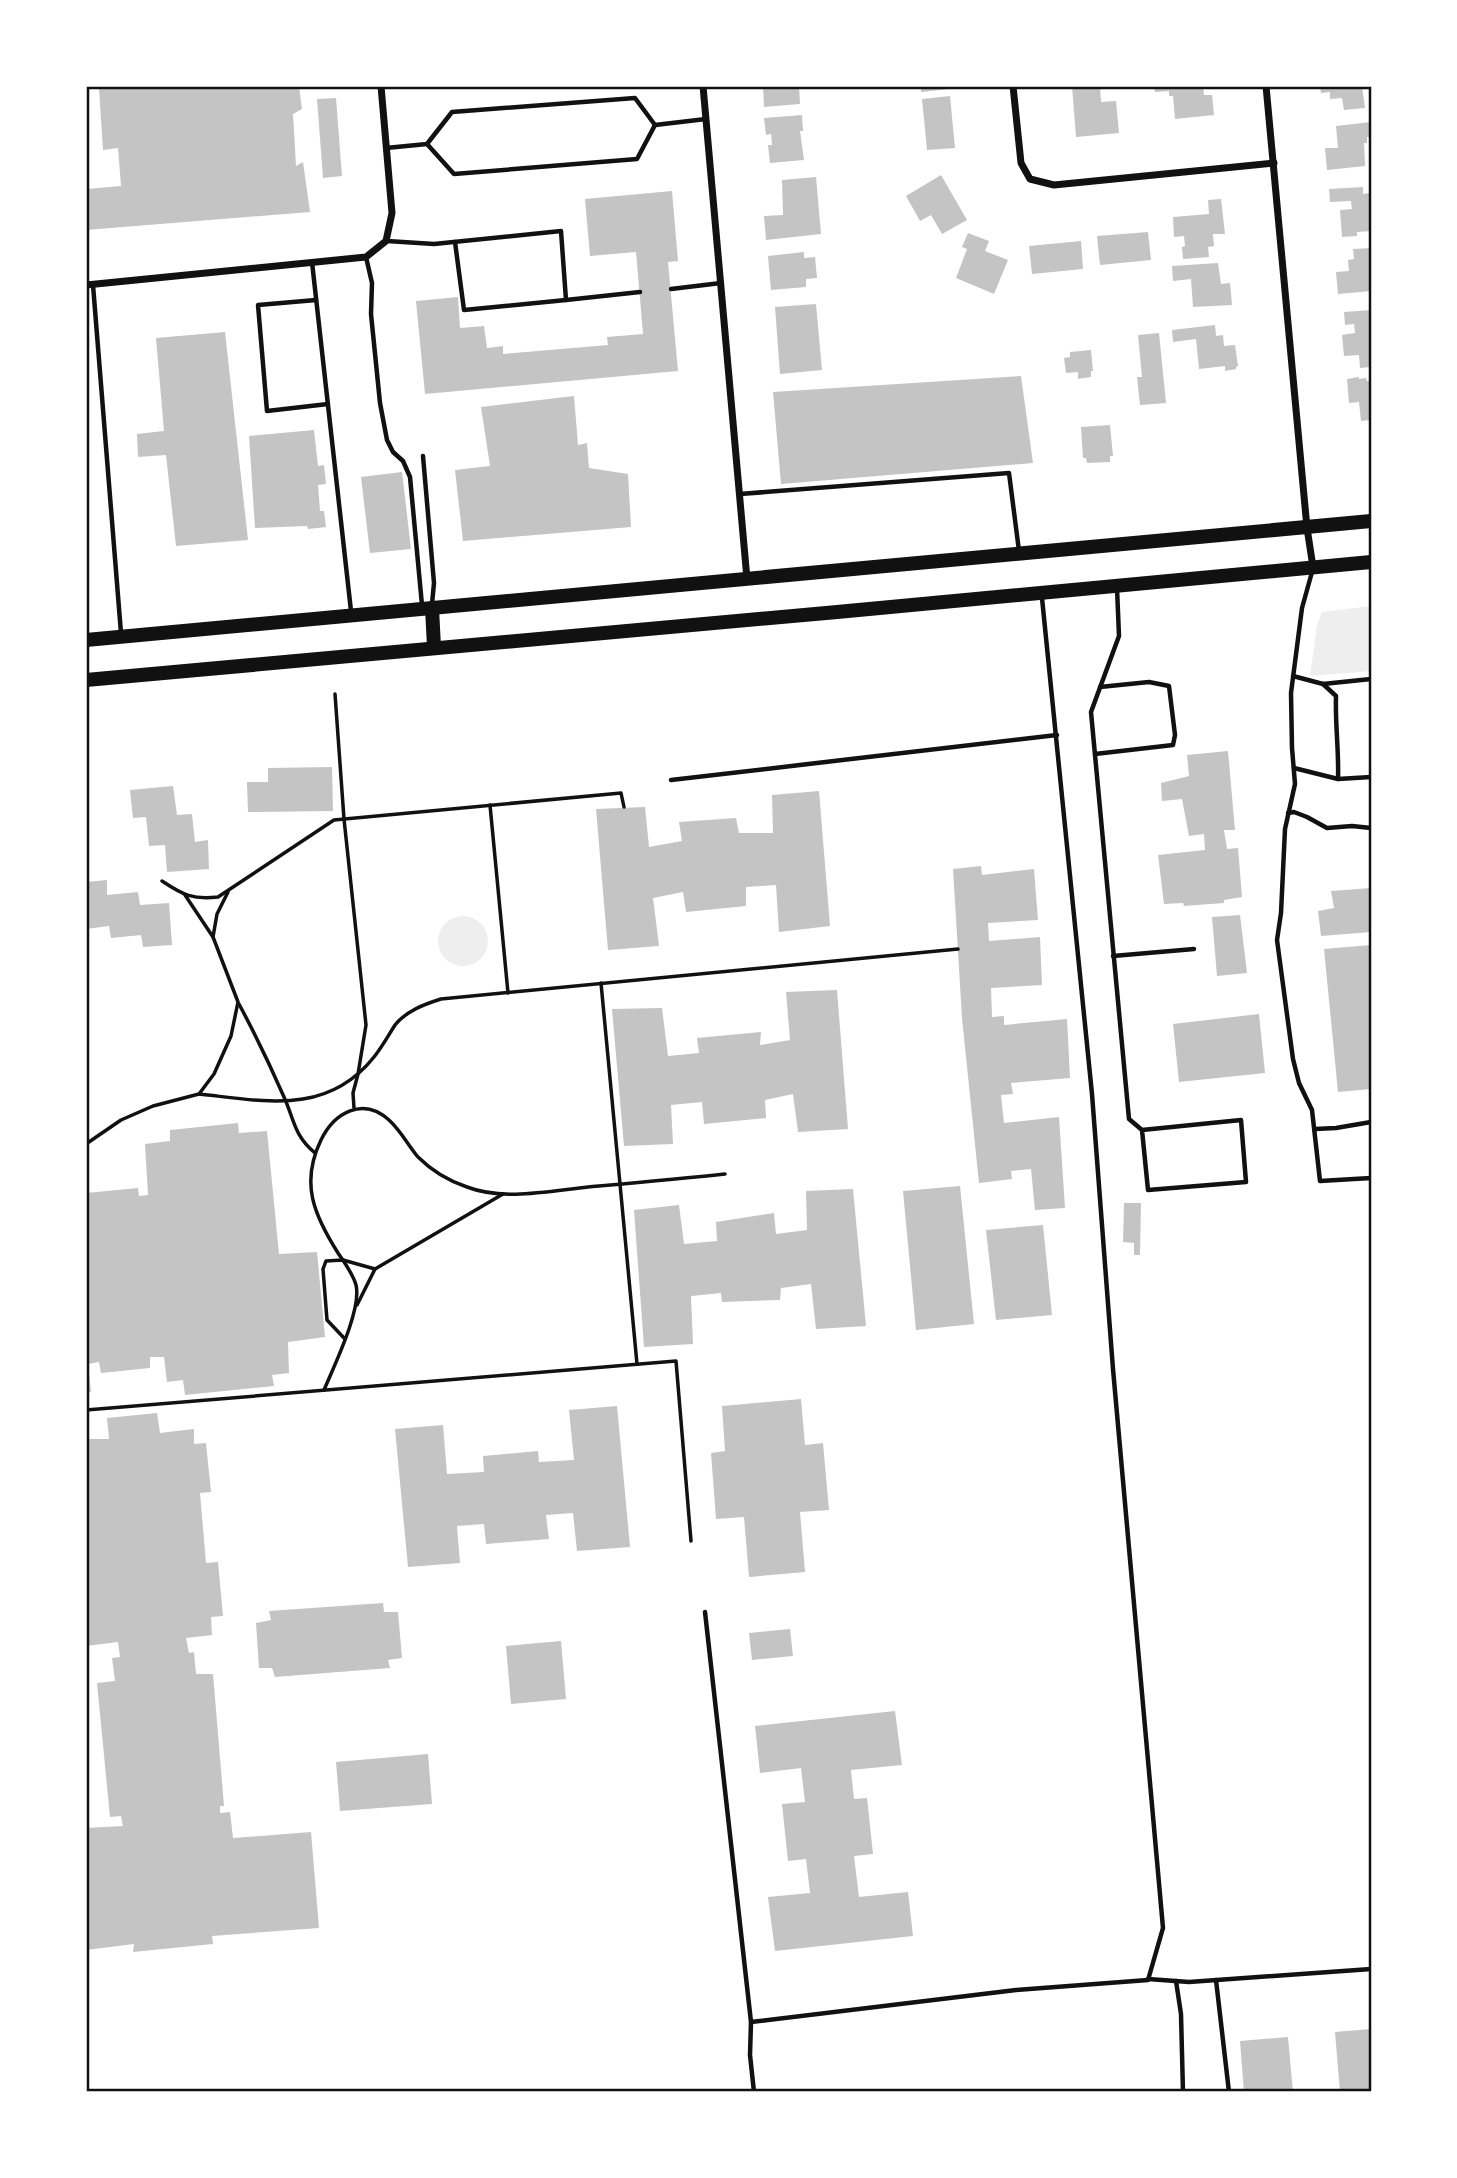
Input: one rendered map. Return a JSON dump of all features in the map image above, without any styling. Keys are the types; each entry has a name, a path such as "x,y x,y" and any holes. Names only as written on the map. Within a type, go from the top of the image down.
{"main road":[{"path":"86,640 1371,522"},
{"path":"86,680 1371,562"},
{"path":"427,609 434,647"}],"street":[{"path":"90,285 366,257 386,241 392,214 381,86"},
{"path":"703,86 748,579"},
{"path":"1013,86 1021,163 1030,179 1054,185 1274,163"},
{"path":"1266,86 1313,568"}],"lane":[{"path":"386,148 427,144 452,112 635,98 655,125"},
{"path":"655,125 706,119"},
{"path":"427,144 454,174 637,159 655,125"},
{"path":"386,241 434,244 561,231 566,300"},
{"path":"455,242 464,310 640,292"},
{"path":"366,257 372,283 371,314 380,403 387,440 393,452 403,461 410,477 427,609"},
{"path":"312,262 351,615"},
{"path":"671,289 720,283"},
{"path":"90,285 122,637"},
{"path":"317,299 258,305 268,411 328,404"},
{"path":"423,456 434,583 427,609"},
{"path":"740,494 1009,473 1020,555"},
{"path":"1313,568 1301,608 1291,693 1295,784 1285,829 1277,942 1293,1059 1299,1083 1312,1110 1320,1181 1371,1178"},
{"path":"1117,587 1119,636 1091,712 1129,1119 1142,1129 1241,1120 1246,1182 1148,1191 1142,1129"},
{"path":"1041,593 1093,1094 1113,1369 1163,1928 1149,1979"},
{"path":"1293,676 1323,684 1371,679"},
{"path":"1095,754 1173,745 1175,735 1169,687 1149,682 1100,687"},
{"path":"1323,684 1336,696 1338,779"},
{"path":"671,780 1057,735"},
{"path":"1294,768 1338,779 1371,777"},
{"path":"1289,813 1307,817 1327,828 1371,828"},
{"path":"1114,956 1194,949"},
{"path":"1315,1129 1371,1122"},
{"path":"705,1612 751,2022 750,2055 754,2092"},
{"path":"751,2022 1016,1990 1149,1979 1216,1980 1371,1969"},
{"path":"1216,1980 1229,2092"},
{"path":"1176,1981 1181,2014 1183,2092"}],"path":[{"path":"335,694 344,819 366,1025 353,1093 354,1108"},
{"path":"162,881 185,895 202,899 218,897 334,820 621,793 624,807"},
{"path":"490,805 509,993"},
{"path":"213,937 217,914 229,890"},
{"path":"185,895 213,937 239,1002 286,1100 293,1125 305,1145 315,1153"},
{"path":"86,1144 121,1120 153,1106 200,1094 306,1100 344,1086 380,1050 397,1023 418,1007 441,999 958,949"},
{"path":"601,983 637,1364"},
{"path":"200,1094 214,1074 231,1036 239,1002"},
{"path":"356,1307 357,1286 327,1236 313,1205 310,1175 315,1153 327,1127 354,1108 371,1110 386,1117 419,1157 443,1177 470,1189 512,1195 725,1174"},
{"path":"324,1390 356,1307 375,1269 505,1194"},
{"path":"345,1339 327,1320 323,1269 326,1261 342,1260 375,1269"},
{"path":"86,1410 676,1361 691,1541"}],"shaded area":[{"path":"1371,606 1371,671 1310,676 1317,625 1322,612"},
{"path":"453,917 473,917 487,931 487,951 473,965 453,965 439,951 439,931"}],"building":[{"path":"112,86 299,86 302,109 293,114 296,166 303,162 310,212 86,230 86,189 121,186 118,148 103,150 99,89"},
{"path":"763,86 799,86 800,104 764,107"},
{"path":"921,86 949,86 949,89 921,92"},
{"path":"1072,86 1100,86 1101,102 1116,101 1119,133 1076,137"},
{"path":"1154,86 1203,86 1204,95 1212,95 1214,115 1175,119 1173,96 1169,96 1169,91 1155,92"},
{"path":"1320,86 1362,86 1365,108 1344,110 1342,98 1330,99 1330,92 1321,93"},
{"path":"950,96 955,148 927,150 922,99"},
{"path":"336,98 342,176 323,178 317,99"},
{"path":"802,115 803,131 800,131 804,160 770,163 768,145 772,145 771,134 766,135 764,118"},
{"path":"1371,122 1371,137 1367,137 1367,143 1364,143 1365,166 1327,170 1325,148 1338,148 1336,126"},
{"path":"941,175 967,220 942,234 931,215 920,221 906,196"},
{"path":"816,177 821,234 766,240 764,216 783,215 782,180"},
{"path":"1363,187 1363,194 1371,193 1371,231 1342,237 1340,210 1352,209 1351,201 1330,202 1329,189"},
{"path":"672,191 678,261 668,262 678,371 425,394 416,301 458,297 460,328 484,326 487,348 503,346 503,354 608,345 607,337 643,334 636,252 590,256 585,199"},
{"path":"1221,199 1225,234 1213,234 1214,246 1208,247 1209,257 1183,259 1184,236 1174,237 1173,217 1209,214 1208,200"},
{"path":"1148,232 1151,260 1100,265 1097,236"},
{"path":"968,233 989,241 985,251 1008,260 994,294 956,278 967,249 962,247"},
{"path":"1081,241 1083,269 1032,274 1029,246"},
{"path":"1371,248 1371,291 1338,294 1336,272 1349,271 1348,260 1354,259 1353,249"},
{"path":"804,252 804,258 815,257 817,278 806,279 806,287 771,290 768,256"},
{"path":"1218,263 1221,284 1230,283 1232,305 1193,307 1191,279 1173,281 1172,266"},
{"path":"816,304 822,370 780,374 775,307"},
{"path":"1371,310 1371,367 1360,368 1359,355 1344,356 1342,335 1355,333 1354,324 1345,325 1344,312"},
{"path":"1215,325 1216,336 1223,335 1224,346 1235,345 1238,366 1236,369 1225,371 1225,366 1199,369 1196,339 1173,342 1172,330"},
{"path":"225,332 248,540 176,546 166,455 138,457 137,434 164,431 156,338"},
{"path":"1159,333 1166,403 1140,405 1137,377 1142,377 1138,335"},
{"path":"1091,350 1091,377 1078,379 1078,372 1066,373 1064,358 1070,357 1070,352"},
{"path":"1021,376 1033,463 781,484 773,392"},
{"path":"1359,377 1371,381 1371,420 1361,421 1359,402 1349,403 1347,379"},
{"path":"574,396 578,445 587,443 589,468 628,474 631,527 463,541 455,470 490,466 481,407"},
{"path":"1110,425 1113,456 1110,456 1110,462 1087,463 1086,458 1083,458 1081,427"},
{"path":"314,430 318,466 324,465 326,484 318,485 320,511 324,511 326,527 255,528 249,436"},
{"path":"402,472 411,549 370,553 361,477"},
{"path":"1228,751 1235,830 1224,830 1227,849 1238,848 1242,897 1224,900 1224,903 1184,906 1183,903 1164,904 1158,855 1205,850 1204,834 1189,836 1182,799 1162,801 1161,783 1189,776 1187,755"},
{"path":"332,767 333,811 248,812 247,782 268,782 268,768"},
{"path":"173,786 177,815 192,814 195,842 208,840 209,869 167,872 165,845 149,846 146,817 133,818 130,790"},
{"path":"819,791 830,926 779,932 776,885 746,887 746,906 686,912 683,892 653,898 659,946 608,950 596,809 645,807 649,847 682,841 679,822 736,818 739,833 773,833 772,795"},
{"path":"981,866 982,875 1034,869 1038,920 988,923 989,941 1040,937 1042,985 991,988 992,1017 1004,1016 1004,1025 1067,1019 1070,1078 1011,1083 1013,1094 1001,1095 1004,1123 1059,1117 1065,1208 1035,1210 1031,1169 1011,1171 1012,1179 979,1183 962,1018 953,869"},
{"path":"107,880 107,895 138,892 140,905 169,903 172,945 143,947 141,935 111,938 109,926 86,929 86,882"},
{"path":"1371,888 1371,932 1321,936 1318,911 1334,908 1331,891"},
{"path":"1240,915 1247,973 1217,976 1212,917"},
{"path":"1371,945 1371,1089 1338,1092 1324,949"},
{"path":"837,990 848,1129 798,1132 793,1094 765,1100 766,1118 704,1124 702,1102 671,1105 673,1144 624,1146 612,1009 662,1008 668,1056 699,1053 697,1038 761,1032 760,1045 790,1040 786,992"},
{"path":"1259,1014 1265,1073 1179,1082 1173,1024"},
{"path":"238,1123 239,1133 267,1131 279,1254 317,1252 325,1337 288,1342 289,1373 272,1375 274,1386 185,1395 183,1380 167,1382 164,1357 150,1357 150,1368 101,1373 99,1362 88,1364 91,1392 86,1393 86,1193 138,1188 139,1196 148,1195 145,1144 170,1141 170,1130"},
{"path":"960,1186 974,1324 916,1330 903,1191"},
{"path":"853,1189 866,1326 816,1329 811,1284 781,1288 780,1300 722,1302 721,1293 691,1296 693,1344 644,1347 634,1210 679,1205 684,1244 717,1241 716,1222 774,1213 776,1234 807,1230 806,1191"},
{"path":"1124,1203 1141,1203 1140,1255 1134,1255 1134,1243 1123,1242"},
{"path":"1043,1225 1052,1315 996,1320 986,1230"},
{"path":"801,1399 805,1445 823,1443 829,1510 800,1512 805,1572 749,1577 744,1517 716,1519 711,1453 725,1451 722,1406"},
{"path":"617,1406 630,1547 577,1551 573,1513 546,1515 549,1539 486,1544 484,1524 457,1526 460,1563 408,1567 395,1429 443,1425 447,1474 484,1472 483,1456 538,1451 539,1462 574,1460 569,1410"},
{"path":"157,1413 160,1433 194,1429 194,1444 206,1443 211,1492 200,1493 206,1563 218,1562 223,1616 211,1617 212,1635 186,1638 189,1653 194,1652 196,1674 213,1674 224,1806 220,1806 220,1813 230,1812 233,1838 311,1832 319,1928 212,1936 213,1944 133,1952 134,1944 86,1950 86,1828 123,1826 121,1816 110,1817 97,1683 115,1681 112,1658 120,1657 118,1642 86,1646 86,1555 89,1555 86,1527 86,1439 109,1439 107,1418"},
{"path":"383,1603 384,1612 398,1612 402,1658 388,1660 390,1668 275,1677 272,1668 259,1668 256,1623 271,1620 269,1611"},
{"path":"790,1629 793,1656 752,1660 749,1633"},
{"path":"561,1641 566,1699 511,1704 506,1646"},
{"path":"895,1711 902,1765 851,1770 854,1799 867,1798 873,1854 854,1856 859,1897 908,1892 913,1936 775,1951 768,1897 810,1893 806,1859 788,1861 782,1804 805,1802 801,1768 760,1773 755,1726"},
{"path":"428,1754 432,1804 340,1811 336,1762"},
{"path":"1371,2029 1371,2092 1340,2092 1335,2032"},
{"path":"1288,2037 1293,2092 1244,2092 1240,2041"}]}
